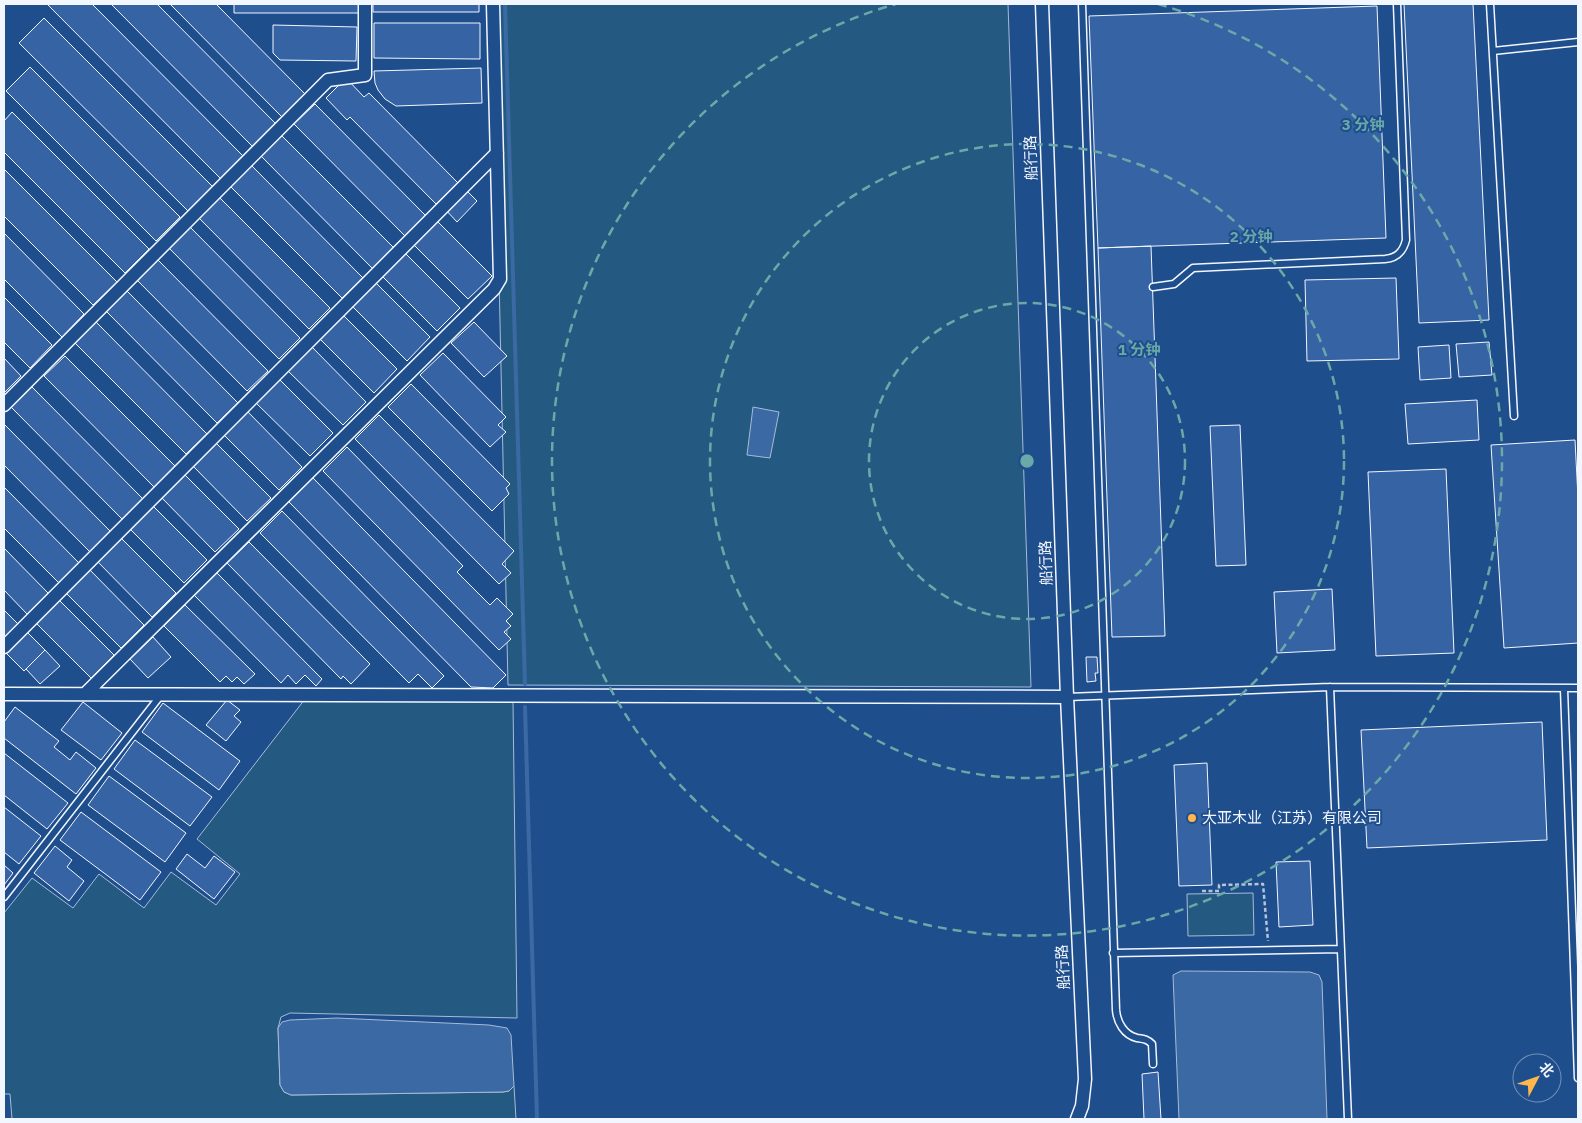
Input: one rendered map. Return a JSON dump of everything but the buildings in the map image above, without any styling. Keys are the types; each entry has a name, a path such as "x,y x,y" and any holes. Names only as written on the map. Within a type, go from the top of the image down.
{"street":[{"path":"4,405 328,80 364,76 365,4"},
{"path":"85,694 494,289 500,279 493,4"},
{"name":"船行路","path":"1042,4 1066,697 1085,1079 1082,1106 1077,1119"},
{"path":"4,646 497,153"},
{"path":"4,694 1066,697"}],"lane":[{"path":"1082,4 1094,287 1104,696 1116,1018 1131,1036 1150,1041 1153,1047 1153,1064"},
{"path":"1154,286 1174,284 1193,268 1385,259 1399,254 1404,248 1406,240 1397,4"},
{"path":"1490,4 1514,416"},
{"path":"1493,51 1578,42"},
{"path":"1066,697 1330,687 1578,688"},
{"path":"1330,687 1348,1119"},
{"path":"1564,689 1578,1078"},
{"path":"4,897 162,694"},
{"path":"1113,953 1341,949"}],"path":[{"path":"1202,891 1219,891 1219,885 1262,884 1269,950"}],"shaded area":[{"path":"493,4 1008,4 1031,687 508,685"},
{"path":"753,407 779,412 770,458 747,455"},
{"path":"305,699 513,701 517,1018 290,1013 281,1017 278,1028 280,1085 284,1092 291,1095 503,1092 509,1091 514,1086 516,1119 12,1119 10,1094 4,1094 4,913 32,878 73,908 99,874 144,908 171,872 216,905 240,874 197,839"},
{"path":"1253,893 1254,935 1188,936 1187,894"},
{"path":"1181,971 1310,972 1319,975 1322,982 1327,1119 1179,1119 1173,975"},
{"path":"337,1018 489,1025 507,1028 511,1035 514,1086 509,1091 503,1092 291,1095 284,1092 280,1085 278,1028 282,1022"}],"waterway":[{"path":"505,4 525,684"},
{"path":"525,707 537,1119"}],"place":[{"name":"大亚木业（江苏）有限公司","path":"1192,818"}]}
